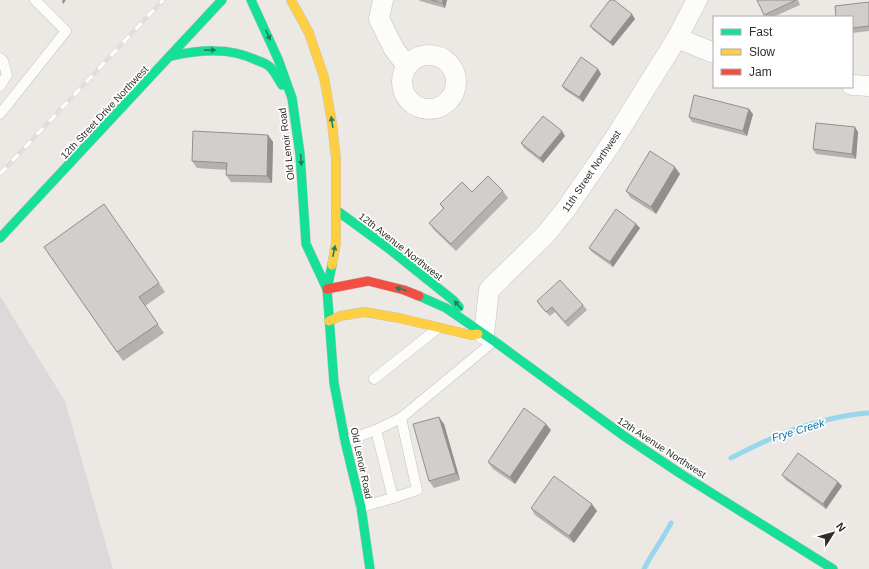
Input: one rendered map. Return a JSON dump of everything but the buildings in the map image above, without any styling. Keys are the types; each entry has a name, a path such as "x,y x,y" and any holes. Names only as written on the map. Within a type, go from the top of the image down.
{"main road":[{"name":"12th Street Drive Northwest","path":"0,238 222,0"},
{"name":"Old Lenoir Road","path":"251,0 278,59 292,98 300,154 306,244 327,290"},
{"name":"Old Lenoir Road","path":"291,0 309,33 324,77 332,123 336,159 336,243 327,290 334,383 361,507 370,569"},
{"path":"171,56 193,51 214,50 232,51 250,55 269,66 292,98"},
{"name":"12th Avenue Northwest","path":"336,210 388,248 453,300 489,338"},
{"name":"12th Avenue Northwest","path":"327,290 368,281 404,290 446,308 624,436 681,474 833,569"},
{"path":"329,321 340,316 365,312 489,338"}],"street":[{"path":"383,0 379,19 394,49 407,66"},
{"name":"11th Street Northwest","path":"489,338 489,290 546,234 566,209 610,144 677,38 697,0"},
{"path":"677,38 713,53"},
{"path":"853,85 869,86"}],"lane":[{"path":"0,114 66,31 35,0"},
{"path":"0,58 3,60 7,75 0,86"},
{"path":"374,379 440,327"},
{"path":"346,441 376,430 401,418 489,338"},
{"path":"361,507 417,490 401,418"},
{"path":"376,430 393,498"}],"shaded area":[{"path":"0,296 65,401 113,569 0,569"}],"waterway":[{"name":"Frye Creek","path":"731,458 794,429 835,418 869,413"},
{"name":"Frye Creek","path":"644,569 671,523"}],"railway":[{"path":"0,174 163,0"}],"traffic: fast":[{"path":"0,238 222,0"},
{"path":"251,0 278,59 292,98 300,154 306,244 327,289"},
{"path":"171,56 204,51 225,51 235,53 267,64 282,85"},
{"path":"336,210 388,248 453,300 459,307"},
{"path":"332,265 327,289 334,383 345,441 361,507 370,569"},
{"path":"419,296 446,308 494,341 624,436 681,474 833,569"}],"traffic: slow":[{"path":"291,0 309,33 324,77 332,123 336,159 336,243 332,265"},
{"path":"329,321 340,316 365,312 399,318 471,335 478,334"}],"traffic: jam":[{"path":"327,289 368,281 404,290 419,296"}]}
